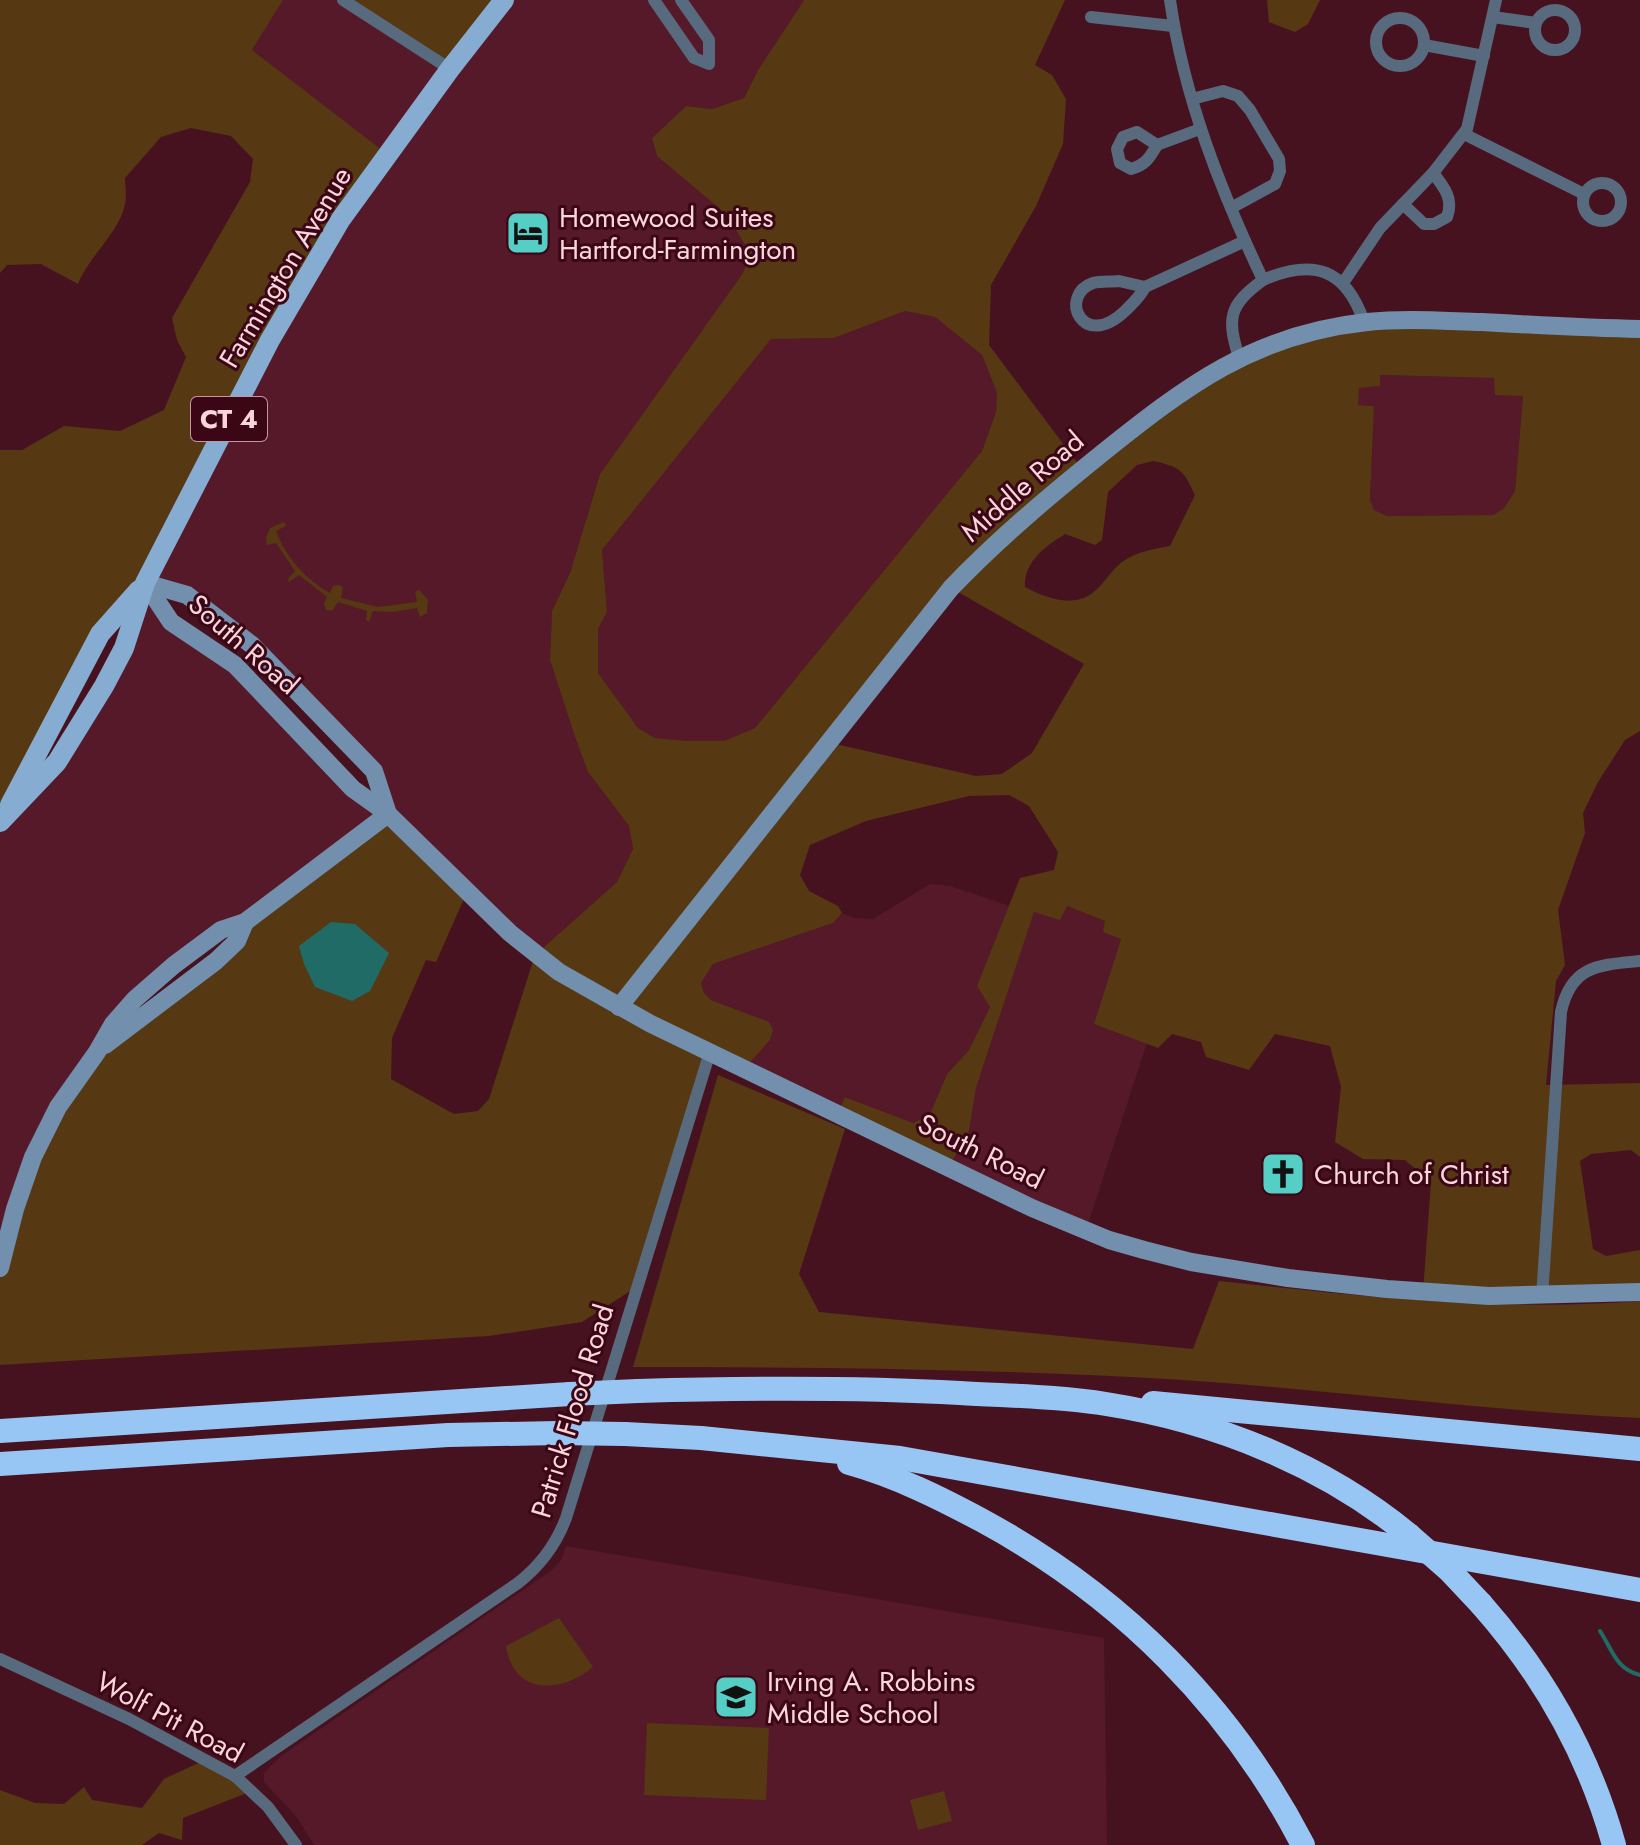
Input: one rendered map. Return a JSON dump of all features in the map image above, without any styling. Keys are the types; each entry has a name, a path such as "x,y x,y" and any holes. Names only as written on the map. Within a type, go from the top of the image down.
{"highway":[{"path":"0,1431 570,1394 860,1389 1105,1404 1179,1404 1640,1449"},
{"path":"1105,1404 1197,1425 1268,1451 1344,1489 1409,1535 1481,1604 1527,1661 1564,1721 1591,1778 1614,1845"},
{"path":"0,1464 432,1436 558,1433 701,1438 841,1451 944,1465 1640,1590"},
{"path":"777,1446 868,1469 926,1492 1023,1544 1100,1596 1163,1652 1206,1698 1258,1768 1303,1845"}],"main road":[{"name":"Farmington Avenue","path":"2,819 57,762 124,648 145,583 270,340 341,219 504,0"},
{"name":"Middle Road","path":"619,1007 830,743 896,654 961,577 1025,517 1148,417 1206,375 1295,336 1364,322 1421,320 1640,329"},
{"name":"South Road","path":"145,583 171,622 235,665 353,789 388,814 535,955 619,1007 1032,1208 1109,1240 1237,1271 1436,1294 1542,1297 1640,1292"},
{"name":"South Road","path":"145,583 187,595 252,645 374,771 388,814"},
{"path":"0,1268 15,1209 33,1157 58,1107 113,1024 135,999 174,965 221,930 245,922 388,814"}],"street":[{"path":"343,0 450,69"},
{"path":"654,0 694,58 709,64 709,40 681,0"},
{"path":"1170,0 1173,26 1200,129 1263,280"},
{"path":"1343,283 1380,228 1433,173 1467,129 1496,0"},
{"path":"1091,17 1173,26"},
{"path":"1493,17 1536,23"},
{"path":"1424,45 1484,56"},
{"path":"1192,99 1223,91 1238,96 1250,110 1279,159 1280,171 1275,184 1231,208"},
{"path":"1157,145 1200,129"},
{"path":"1464,134 1584,194"},
{"path":"1403,204 1424,224 1434,224 1447,217 1450,204 1448,193 1433,173"},
{"path":"1145,287 1140,297 1120,316 1105,325 1088,326 1078,314 1076,302 1081,291 1092,283 1119,281 1145,287 1245,241"},
{"path":"1239,358 1230,325 1233,316 1247,292 1283,271 1321,271 1343,283 1357,299 1364,322"},
{"path":"1542,1297 1564,997 1571,985 1593,967 1640,961"},
{"name":"Patrick Flood Road","path":"235,1776 518,1583 553,1547 566,1518 710,1052"},
{"name":"Wolf Pit Road","path":"0,1659 129,1719 235,1776 268,1807 296,1845"}],"shaded area":[{"path":"0,0 283,0 252,50 387,154 341,219 145,583 100,634 0,822 0,450 22,450 64,426 120,431 164,410 186,357 177,340 172,318 250,182 253,159 231,136 191,128 161,137 125,178 126,201 122,214 78,284 41,264 7,265 0,273"},
{"path":"283,0 343,0 450,69 504,0 804,0 758,70 744,98 712,109 686,106 652,138 657,156 726,214 750,253 743,273 600,474 570,573 552,611 550,660 575,737 588,772 629,826 633,849 617,882 535,955 388,814 245,922 221,930 174,965 135,999 113,1024 58,1107 33,1157 15,1209 0,1268 0,822 57,762 104,686 124,648 145,583 270,340 341,219 387,155 252,50","holes":["146,584 187,595 252,645 374,771 387,813 353,789 235,665 171,622"]},
{"path":"343,0 504,0 450,69"},
{"path":"804,0 1065,0 1035,65 1052,75 1066,99 1063,144 1036,206 991,285 989,345 1082,469 1183,391 1329,327 1640,329 1640,731 1625,740 1598,782 1583,813 1585,833 1558,910 1565,965 1556,981 1546,1085 1640,1083 1640,1157 1631,1150 1591,1154 1580,1161 1593,1249 1606,1256 1640,1250 1640,1292 1423,1292 1431,1182 1405,1160 1363,1159 1335,1142 1341,1087 1330,1046 1275,1034 1249,1070 1206,1057 1201,1042 1172,1034 1158,1048 1094,1024 1121,939 1103,932 1105,921 1067,906 1060,920 1034,912 976,1088 969,1131 949,1167 838,1113 845,1097 913,1123 930,1114 947,1074 969,1050 990,1007 977,986 1020,878 1054,870 1058,852 1029,806 1009,795 969,796 866,821 810,845 800,875 809,891 838,906 842,913 833,923 713,964 701,983 704,993 711,1000 769,1022 773,1030 770,1040 744,1069 710,1052 635,1288 582,1322 489,1336 0,1365 0,1268 15,1209 74,1082 245,922 388,814 467,892 436,962 426,960 392,1038 391,1079 454,1114 478,1111 489,1099 535,955 617,882 633,849 629,826 588,772 575,737 550,660 552,611 570,573 600,474 743,273 750,253 726,214 657,156 652,138 686,106 712,109 744,98 758,70","holes":["905,311 935,317 982,355 997,393 996,412 982,451 755,728 724,741 655,738 638,728 598,673 598,629 607,612 602,550 771,339 834,338","1380,375 1494,378 1495,395 1523,396 1515,491 1504,508 1493,515 1387,516 1374,510 1370,500 1374,406 1358,405 1359,388 1380,386","1153,461 1175,468 1184,474 1195,495 1170,546 1145,551 1127,559 1095,591 1083,598 1058,600 1025,587 1032,562 1065,534 1095,545 1102,540 1108,492 1137,465","951,588 1084,664 1032,753 1002,774 976,776 831,743"]},
{"path":"1267,0 1320,0 1308,24 1295,32 1269,22"},
{"path":"905,311 935,317 982,355 997,393 996,412 982,451 755,728 724,741 688,741 655,738 638,728 598,673 598,629 607,612 602,550 771,339 834,338"},
{"path":"1379,375 1494,378 1523,396 1515,491 1504,508 1493,515 1387,516 1373,510 1370,500 1374,406 1357,405 1359,387"},
{"path":"284,522 286,526 276,531 285,550 305,574 330,593 333,586 340,585 343,588 341,598 378,607 417,602 415,592 419,590 428,600 427,613 420,617 417,608 373,611 369,622 366,620 367,611 338,602 332,611 326,610 324,604 327,597 299,575 289,582 295,571 276,543 267,545 270,528"},
{"path":"930,884 951,886 1009,906 978,986 990,1007 969,1050 947,1074 930,1114 912,1123 846,1097 838,1113 744,1069 770,1040 773,1030 768,1022 711,1000 704,993 701,983 713,964 833,923 842,913 854,918 873,919"},
{"path":"1067,906 1105,921 1121,939 1095,1024 1147,1043 1086,1230 949,1167 969,1131 976,1088 1034,912"},
{"path":"718,1075 845,1129 799,1274 819,1312 1193,1349 1219,1281 1429,1301 1534,1305 1640,1301 1640,1418 1114,1376 908,1369 633,1367"},
{"name":"Irving A. Robbins Middle School","path":"566,1546 1104,1638 1107,1845 314,1845 296,1816 264,1782 264,1773 281,1756 552,1570 561,1560"},
{"path":"559,1618 593,1667 567,1682 540,1685 528,1681 518,1674 510,1662 506,1646"},
{"path":"647,1723 769,1728 766,1800 644,1795"},
{"path":"207,1759 252,1791 183,1818 182,1840 159,1833 142,1845 0,1845 0,1790 35,1803 64,1804 84,1787 92,1800 142,1808 164,1779"},
{"path":"944,1791 952,1821 918,1830 910,1800"}],"water":[{"path":"331,922 355,924 389,953 370,991 352,1001 315,987 299,946"}],"waterway":[{"path":"1600,1631 1620,1664 1640,1675"}],"place":[{"name":"Homewood Suites Hartford-Farmington","path":"528,233"},
{"name":"Church of Christ","path":"1283,1174"},
{"name":"Irving A. Robbins Middle School","path":"736,1697"}]}
